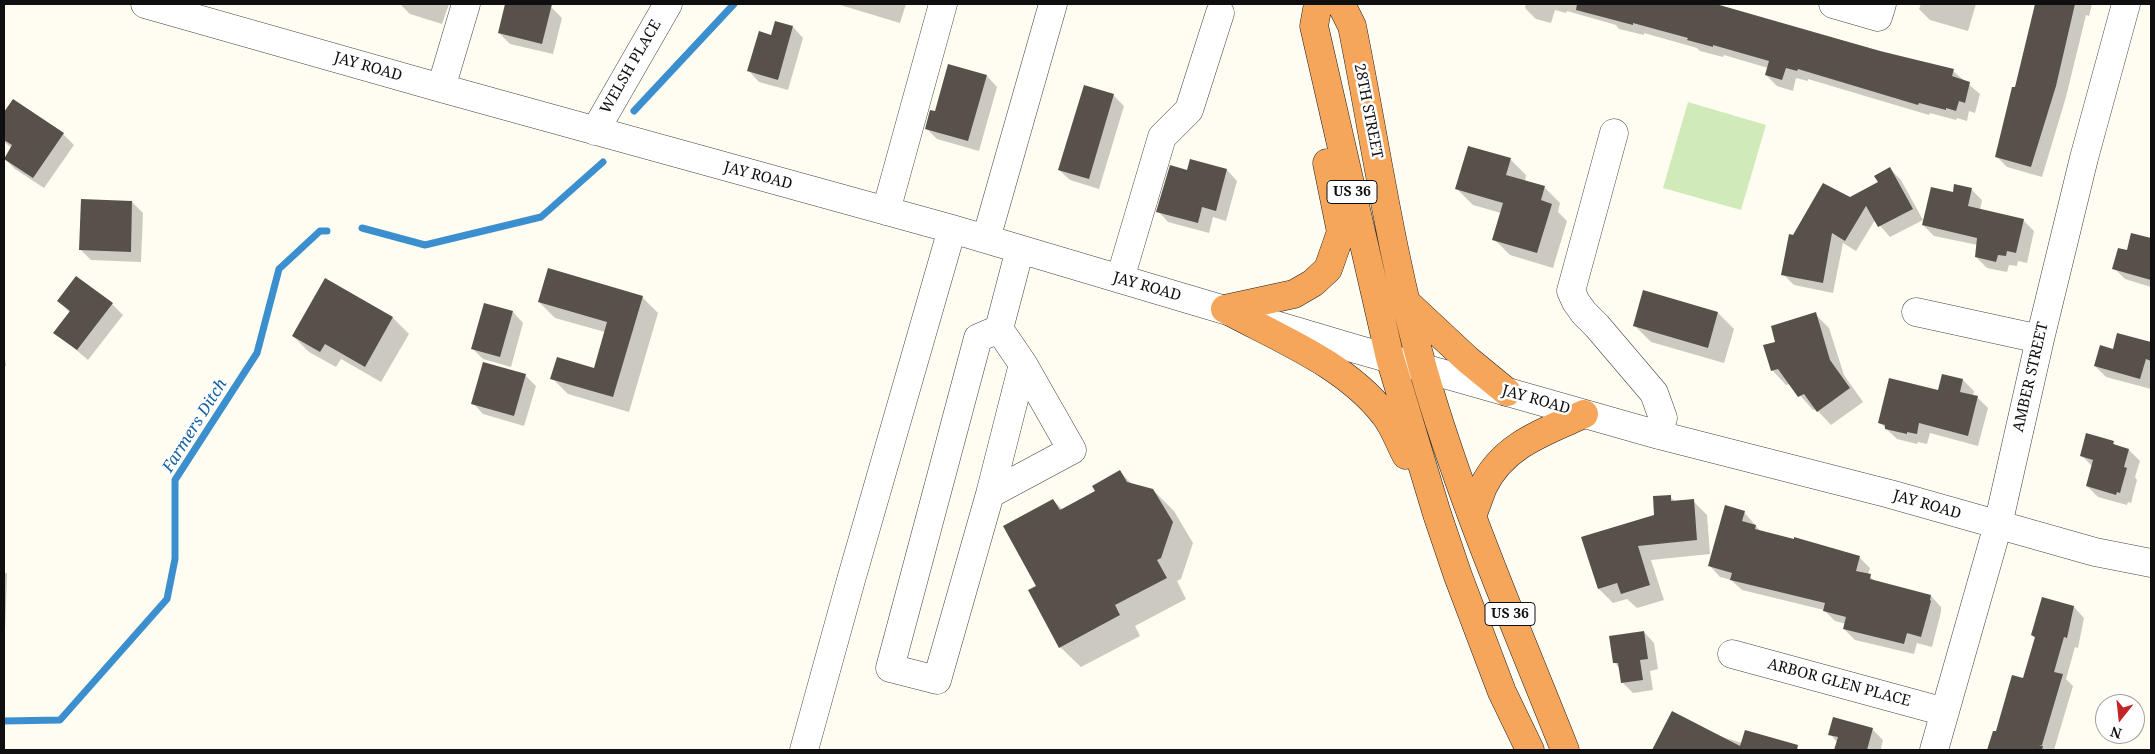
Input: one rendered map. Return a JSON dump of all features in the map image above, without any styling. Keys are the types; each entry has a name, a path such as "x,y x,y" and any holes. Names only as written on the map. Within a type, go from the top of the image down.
{"highway":[{"name":"28TH STREET","path":"1341,4 1352,26 1391,237 1422,367"},
{"path":"1225,309 1294,294 1313,282 1328,269 1334,255 1341,232 1310,75 1316,15"},
{"name":"US 36","path":"1316,15 1390,358 1437,514 1502,692 1530,750"},
{"path":"1407,303 1468,360 1507,392"},
{"path":"1225,309 1329,365 1363,390 1386,416 1437,514"},
{"name":"US 36","path":"1422,367 1472,516 1565,750"},
{"path":"1472,516 1483,486 1496,466 1510,451 1527,439 1584,414"}],"street":[{"name":"JAY ROAD","path":"145,4 952,229 1659,435 1890,494 2095,552 2151,563"},
{"path":"441,88 466,4"},
{"name":"WELSH PLACE","path":"595,131 668,4"},
{"path":"886,211 942,4"},
{"path":"986,239 1053,4"},
{"path":"1833,4 1878,17 1882,4"},
{"name":"AMBER STREET","path":"1934,750 1998,525 2040,339 2084,158 2126,4"},
{"path":"1120,279 1162,137 1189,110 1220,13"},
{"path":"1614,133 1571,291 1584,313 1654,393 1663,418 1659,435"},
{"path":"804,750 952,229"},
{"path":"990,494 1072,450 1023,364 999,329 1020,249"},
{"path":"1916,312 2040,339"},
{"path":"999,329 978,338 890,668 937,680 990,494 1023,364"},
{"name":"ARBOR GLEN PLACE","path":"1732,654 1946,712"}],"green space":[{"path":"1688,102 1766,125 1741,210 1663,188"}],"building":[{"path":"505,4 552,4 542,44 498,33"},
{"path":"1577,4 1716,4 1880,51 1954,69 1952,76 1970,82 1965,103 1959,101 1956,111 1919,103 1918,105 1798,69 1797,71 1786,68 1782,80 1765,75 1769,61 1713,45 1713,47 1687,40 1688,38 1633,23 1633,25 1576,10"},
{"path":"2035,4 2075,4 2056,86 2031,167 1995,157 2012,87 2015,87"},
{"path":"775,21 793,26 778,80 747,71 759,31 771,35"},
{"path":"948,64 987,75 968,141 925,129 930,110 935,111"},
{"path":"1084,85 1114,94 1089,179 1058,170"},
{"path":"13,99 64,133 33,178 4,159 12,145 4,140 4,112"},
{"path":"1468,146 1511,158 1506,175 1545,186 1541,200 1552,204 1537,253 1492,240 1503,203 1455,189"},
{"path":"1190,159 1227,169 1216,211 1202,207 1198,223 1156,212 1170,165 1187,170"},
{"path":"1890,167 1913,209 1878,227 1866,206 1845,241 1832,233 1823,283 1781,275 1789,234 1793,235 1823,183 1850,197 1878,182 1874,176"},
{"path":"1954,184 1972,188 1968,206 2024,219 2016,253 2007,251 2006,256 1998,255 1996,262 1975,257 1977,238 1922,225 1931,187 1953,192"},
{"path":"81,199 132,201 131,252 79,250"},
{"path":"2131,233 2151,238 2151,280 2112,269 2118,248 2127,250"},
{"path":"548,268 643,296 613,397 550,379 557,357 594,368 607,322 538,302"},
{"path":"76,276 113,303 77,350 53,333 70,311 57,301"},
{"path":"325,278 393,317 365,367 325,344 320,352 292,336"},
{"path":"1643,290 1718,312 1708,348 1633,326"},
{"path":"484,303 513,311 500,357 471,349"},
{"path":"1816,312 1830,360 1850,388 1817,412 1804,394 1798,397 1778,369 1771,371 1763,345 1775,342 1771,326"},
{"path":"2117,333 2151,342 2151,361 2146,359 2140,379 2094,366 2100,345 2113,349"},
{"path":"483,362 526,374 514,416 471,404"},
{"path":"1942,374 1963,379 1960,392 1978,396 1968,436 1919,423 1917,434 1907,432 1907,434 1885,429 1885,425 1878,423 1889,378 1938,390"},
{"path":"2086,433 2114,441 2113,444 2129,449 2124,467 2127,468 2120,493 2117,492 2116,495 2086,486 2093,460 2080,456"},
{"path":"1120,470 1127,482 1153,489 1173,522 1161,558 1157,560 1167,578 1115,605 1120,615 1059,648 1028,590 1036,586 1003,526 1053,499 1060,510 1095,491 1092,486"},
{"path":"1671,495 1671,501 1694,499 1697,540 1638,546 1650,585 1621,594 1617,583 1598,589 1581,537 1654,515 1653,496"},
{"path":"1725,505 1745,511 1742,521 1756,525 1755,529 1794,539 1794,537 1860,556 1856,571 1871,574 1870,579 1931,595 1921,637 1907,633 1904,644 1843,629 1846,617 1823,611 1825,603 1730,580 1732,573 1708,566"},
{"path":"2042,597 2074,606 2067,638 2064,637 2054,672 2063,674 2042,745 2039,745 2043,746 2042,750 1987,750 1993,731 1996,731 2012,675 2023,678 2035,637 2031,635"},
{"path":"1644,631 1648,659 1640,660 1643,680 1621,683 1618,663 1613,663 1609,636"},
{"path":"1672,711 1740,746 1745,730 1798,745 1797,750 1652,750"},
{"path":"1833,717 1873,728 1867,750 1834,750 1838,737 1828,735"}],"waterway":[{"name":"Farmers Ditch","path":"634,111 734,4"},
{"name":"Farmers Ditch","path":"362,228 425,245 541,217 603,162"},
{"name":"Farmers Ditch","path":"4,721 60,720 167,599 175,559 175,480 257,353 279,269 320,231 327,231"}]}
